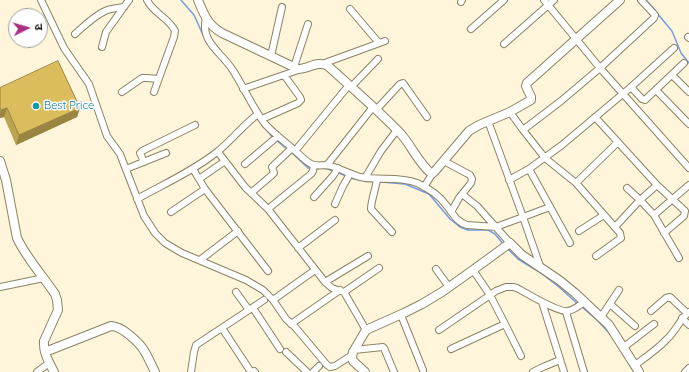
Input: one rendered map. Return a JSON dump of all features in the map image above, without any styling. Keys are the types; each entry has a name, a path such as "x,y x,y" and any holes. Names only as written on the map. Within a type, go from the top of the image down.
{"street":[{"path":"41,0 64,48 89,84 107,136 120,154 137,199 150,225 160,238 173,248 190,257 250,282 263,290 273,300 286,319 298,330 330,367 335,366 353,353 383,346 394,372"},
{"path":"102,47 106,32 129,0"},
{"path":"147,0 150,6 175,30 174,37 154,92"},
{"path":"198,0 206,18 212,26 222,33 297,68"},
{"path":"471,29 504,0"},
{"path":"504,44 546,3 554,0"},
{"path":"424,187 433,173 469,131 510,112 531,100 532,96 526,86 527,83 620,0"},
{"path":"523,130 561,101 600,68 655,17 641,0"},
{"path":"546,3 600,68 689,168"},
{"path":"75,34 104,11 124,7"},
{"path":"271,56 282,7"},
{"path":"244,89 284,75 297,68 322,64 382,42 350,9"},
{"path":"206,18 205,33 209,41 229,65 258,116 275,138 314,167"},
{"path":"297,68 308,24"},
{"path":"509,180 529,169 562,146 674,48"},
{"path":"251,193 274,174 272,167 291,150 350,86 378,59"},
{"path":"631,87 644,100 684,63"},
{"path":"322,64 328,66 397,130 408,142 429,171 433,173"},
{"path":"137,199 192,169 218,152 258,116 298,103 301,100 300,97 284,75"},
{"path":"672,75 689,92"},
{"path":"122,92 142,78 158,79"},
{"path":"314,167 327,165 374,108 400,84 403,83 427,117"},
{"path":"656,90 689,124"},
{"path":"510,112 545,158 576,183 615,227 621,236 621,238 596,256"},
{"path":"595,117 657,185 685,211 684,216 664,233"},
{"path":"488,121 540,266"},
{"path":"144,162 140,153 142,151 195,125"},
{"path":"365,178 397,130"},
{"path":"245,164 275,138"},
{"path":"576,183 618,142"},
{"path":"218,152 251,193 268,209 325,282 332,288 342,291 366,330"},
{"path":"126,170 166,153"},
{"path":"199,179 225,161"},
{"path":"444,161 471,177 472,181 451,212"},
{"path":"0,162 6,180 18,238 26,254 55,294 58,310 44,341 44,352 54,372"},
{"path":"327,165 336,171 349,176 376,181 405,180 417,183 438,196 456,218 463,224 467,225 496,227 550,206"},
{"path":"268,209 311,174 314,167"},
{"path":"192,169 205,189 268,271"},
{"path":"529,169 570,243"},
{"path":"314,197 336,171"},
{"path":"335,204 349,176"},
{"path":"376,181 371,209 392,232"},
{"path":"615,227 640,200 657,185"},
{"path":"654,215 689,185"},
{"path":"627,188 654,215 679,258"},
{"path":"171,212 205,189"},
{"path":"462,194 475,204 496,227 507,245 559,280 581,304 601,317 613,329 637,369 668,339 686,314"},
{"path":"579,231 604,215"},
{"path":"298,248 335,220"},
{"path":"200,260 238,231"},
{"path":"365,372 353,361 353,353 366,330 422,304 449,287 507,245"},
{"path":"325,282 368,256"},
{"path":"291,324 379,268"},
{"path":"436,269 449,287"},
{"path":"273,300 315,270"},
{"path":"473,270 490,295 521,356"},
{"path":"0,286 44,278"},
{"path":"439,330 502,288 513,287 566,312 581,304"},
{"path":"601,317 619,290"},
{"path":"236,292 283,350 307,372"},
{"path":"651,311 668,297 671,298 686,314 689,325"},
{"path":"191,372 196,345 264,300"},
{"path":"542,302 564,372"},
{"path":"610,304 635,326"},
{"path":"566,312 584,372"},
{"path":"401,315 423,370"},
{"path":"451,349 505,324"},
{"path":"624,347 654,324"},
{"path":"44,352 114,326 127,333 141,346 155,372"},
{"path":"222,328 253,370"},
{"path":"533,372 560,360"},
{"path":"37,372 49,363"},
{"path":"313,372 319,366"},
{"path":"685,372 689,368"}],"building":[{"name":"Best Price","path":"58,61 80,108 19,135 7,108 1,110 0,108 0,88"}],"waterway":[{"path":"181,0 194,15 204,37"},
{"path":"646,0 655,10"},
{"path":"657,13 672,31 681,53 689,63"},
{"path":"221,60 227,67"},
{"path":"267,130 273,138"},
{"path":"276,140 287,149"},
{"path":"290,151 308,168 312,168"},
{"path":"321,168 333,171"},
{"path":"337,172 346,176"},
{"path":"350,178 360,180"},
{"path":"381,182 405,184 429,194 450,219 460,227 468,230 488,230 495,234 504,245"},
{"path":"508,249 518,259 541,273 559,287 579,305"},
{"path":"582,307 611,335"},
{"path":"628,362 634,372"}],"place":[{"name":"Best Price","path":"36,106"}]}
